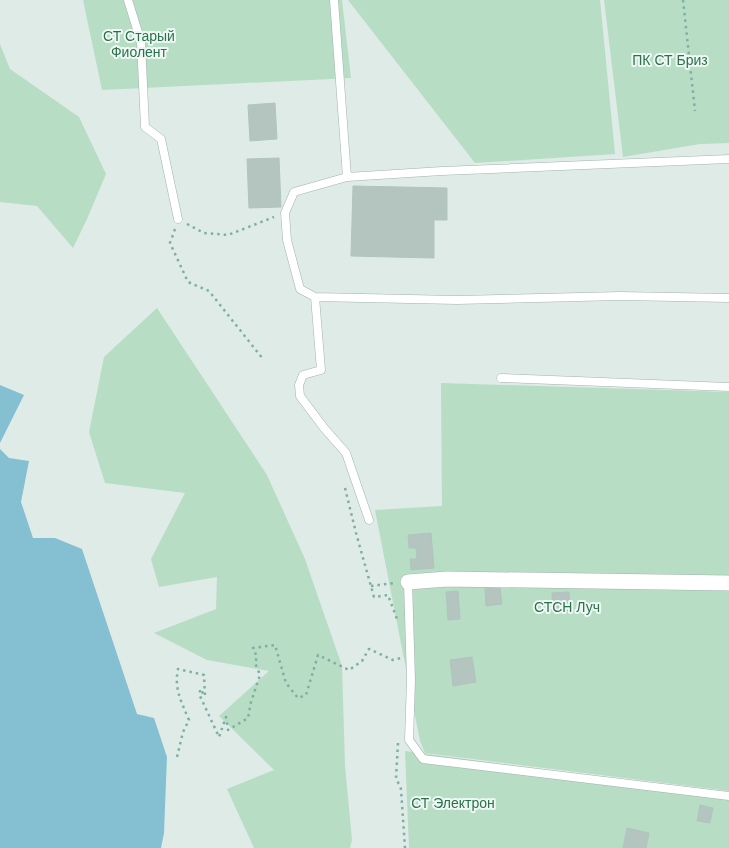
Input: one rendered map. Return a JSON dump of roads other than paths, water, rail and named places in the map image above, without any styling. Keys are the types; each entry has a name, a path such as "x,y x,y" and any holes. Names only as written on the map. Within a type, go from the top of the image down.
{"street":[{"path":"400,583 447,579 729,583"}],"lane":[{"path":"128,0 141,42 145,127 161,139 178,219"},
{"path":"334,0 347,178"},
{"path":"729,159 451,171 347,178 294,192 285,213 287,240 300,290 315,297 457,300 620,296 729,298"},
{"path":"315,297 320,370 303,375 299,385 300,396 346,453 369,520"},
{"path":"501,378 729,387"},
{"path":"400,583 411,680 410,740 423,759 729,796"}],"water":[{"path":"0,385 24,395 0,443"},
{"path":"0,449 9,458 29,461 21,502 33,538 55,538 82,549 137,714 154,718 167,757 164,833 161,848 0,848"}],"park label":[{"name":"СТ Старый Фиолент","path":"139,44"},
{"name":"ПК СТ Бриз","path":"670,60"},
{"name":"СТСН Луч","path":"567,607"},
{"name":"СТ Электрон","path":"453,803"}]}
